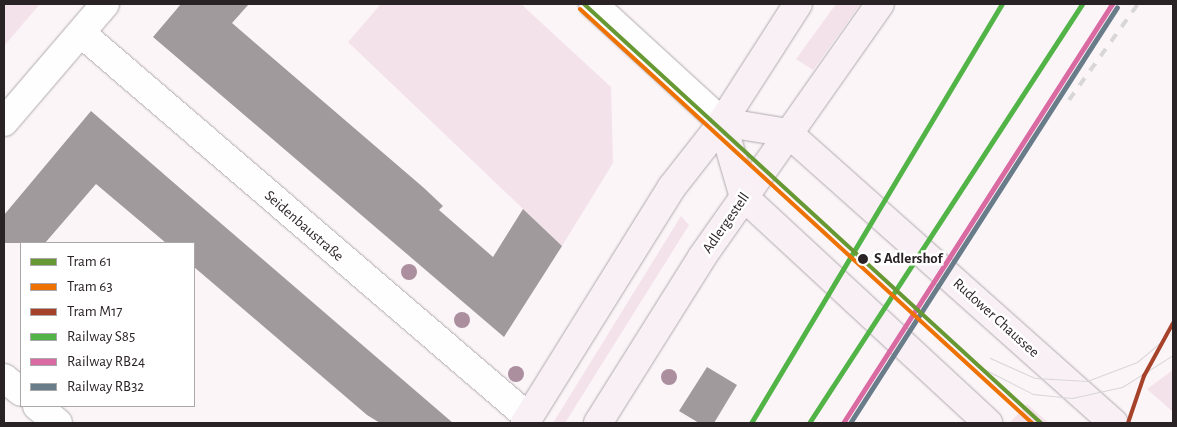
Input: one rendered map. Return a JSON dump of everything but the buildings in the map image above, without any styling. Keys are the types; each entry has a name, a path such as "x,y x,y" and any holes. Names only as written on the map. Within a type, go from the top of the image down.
{"main road":[{"path":"526,420 672,187 722,122 798,4"},
{"name":"Adlergestell","path":"598,423 744,197 880,4"},
{"path":"722,122 788,133"},
{"path":"722,122 744,197 988,423"},
{"name":"Rudower Chaussee","path":"788,133 1114,423"}],"street":[{"path":"4,122 105,4"},
{"path":"593,4 722,122"},
{"name":"Seidenbaustraße","path":"81,33 526,420"},
{"path":"4,378 20,391"},
{"path":"39,407 58,423"}],"shaded area":[{"path":"4,4 40,4 4,46"},
{"path":"381,4 521,4 611,87 613,163 562,246 348,42"},
{"path":"836,4 860,4 813,70 796,59"},
{"path":"681,216 689,225 565,423 553,423"},
{"path":"1173,370 1173,412 1147,389"},
{"path":"1027,404 1049,423 1010,423"}],"tram line":[{"name":"61","path":"584,4 1041,423"},
{"name":"63","path":"580,9 1032,423"},
{"name":"M17","path":"1128,423 1144,376 1173,323"},
{"path":"990,358 1035,378 1087,381 1137,362 1161,342"},
{"path":"978,366 1033,394 1072,398 1122,387 1173,355"}],"railway":[{"path":"1069,100 1138,4"}],"rail line":[{"name":"S85","path":"751,423 1002,4"},
{"name":"S85","path":"809,423 1082,4"},
{"name":"RB24","path":"843,423 1112,4"},
{"name":"RB32","path":"850,423 1117,7"}],"place":[{"name":"S Adlershof","path":"863,259"}]}
